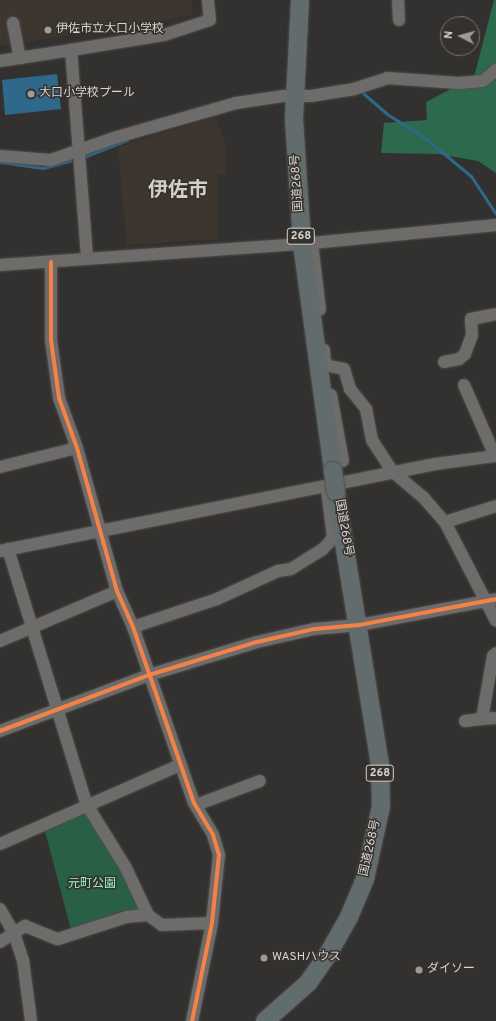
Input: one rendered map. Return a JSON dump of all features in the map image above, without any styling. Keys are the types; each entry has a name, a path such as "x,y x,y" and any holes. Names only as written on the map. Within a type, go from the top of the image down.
{"highway":[{"name":"国道268号","path":"265,1021 308,983 327,956 365,879 381,806 380,765 335,477 307,243 294,96 300,0"}],"street":[{"path":"0,61 164,35 210,20 208,0"},
{"path":"398,0 399,20"},
{"path":"13,23 20,58"},
{"path":"71,50 87,257"},
{"path":"0,156 36,161 79,152 117,137 236,103 294,96 311,96 354,89 387,78 459,83 483,81 496,70"},
{"path":"0,265 51,262 87,257 307,243 496,225"},
{"path":"133,627 217,599 278,571 291,569 322,550 333,538 335,477 326,364 307,243"},
{"path":"51,262 51,340 59,398 77,448 117,591 133,627 180,765 196,806 213,835 219,855 212,923 192,1021"},
{"path":"444,362 459,359 465,354 472,335 471,320 496,314"},
{"path":"326,364 344,369 350,389 366,409 372,440 393,472 423,497 445,522 491,599 496,621"},
{"path":"212,923 162,925 148,915 126,868 87,805 31,628 4,550 335,477 393,472 496,456 464,385"},
{"path":"0,467 77,448"},
{"path":"445,522 496,506"},
{"path":"0,641 117,591"},
{"path":"0,731 149,675 257,642 314,629 359,625 491,599"},
{"path":"482,719 493,656 496,653"},
{"path":"466,721 496,718"},
{"path":"0,844 180,765"},
{"path":"196,806 260,781"},
{"path":"0,909 14,933 23,960 31,1021"},
{"path":"0,942 24,926 58,939 120,918 148,915"}],"shaded area":[{"name":"伊佐市立大口小学校","path":"0,0 191,0 193,15 0,46"},
{"path":"216,117 225,144 225,174 218,174 217,239 127,245 118,147"}],"green space":[{"path":"494,0 496,0 496,173 478,161 438,154 381,153 384,123 427,120 426,102 474,77"},
{"name":"元町公園","path":"83,813 87,813 143,906 140,911 121,911 71,930 45,831"}],"water":[{"name":"大口小学校プール","path":"57,74 61,109 5,115 2,80"}],"waterway":[{"path":"363,93 387,114 425,138 471,176 496,214"},
{"path":"86,156 127,140"},
{"path":"0,162 43,168 70,161"}],"cycle path":[{"path":"51,262 51,340 59,398 77,448 117,591 133,627 194,803 213,835 219,855 212,923 192,1021"},
{"path":"0,731 149,675 257,642 314,629 359,625 496,599"}],"place":[{"name":"伊佐市立大口小学校","path":"48,30"},
{"name":"大口小学校プール","path":"31,94"},
{"name":"WASHハウス","path":"264,958"},
{"name":"ダイソー","path":"419,970"}],"district":[{"name":"伊佐市","path":"178,191"}]}
